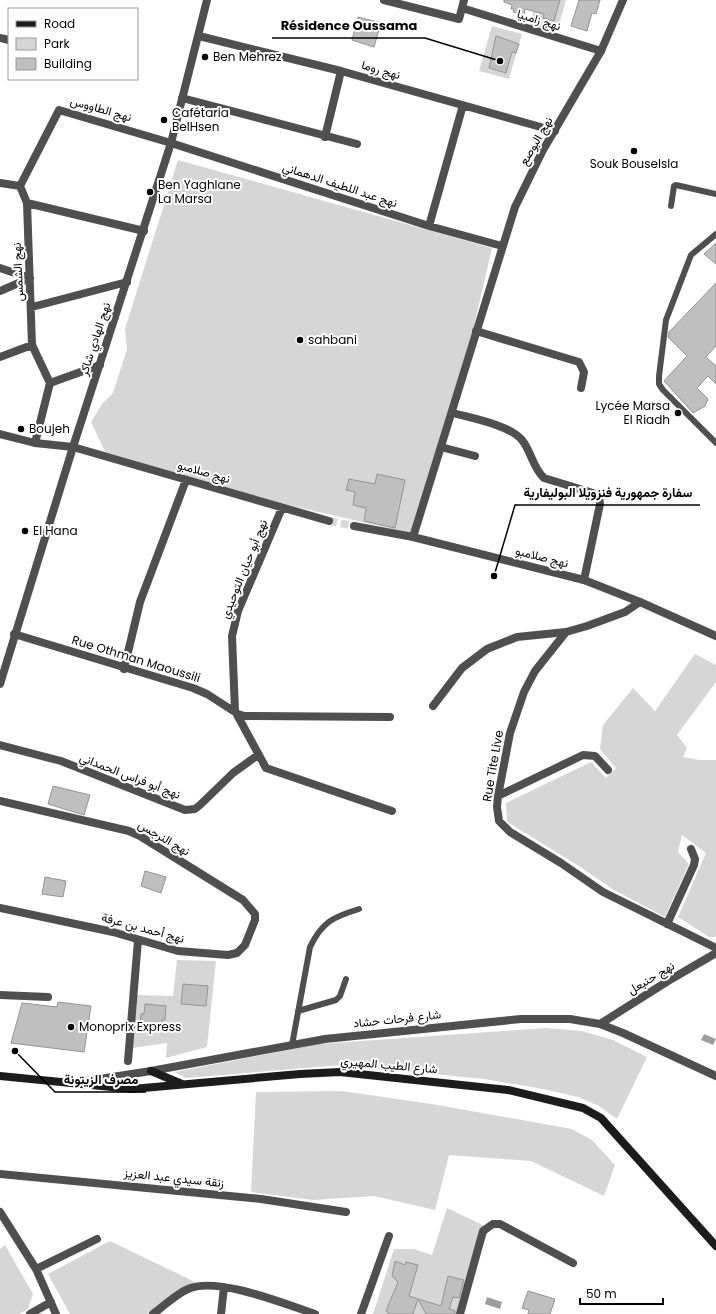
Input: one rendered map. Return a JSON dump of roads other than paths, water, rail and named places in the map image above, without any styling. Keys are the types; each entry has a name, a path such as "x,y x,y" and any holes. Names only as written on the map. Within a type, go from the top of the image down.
{"main road":[{"path":"151,1072 185,1086"},
{"name":"شارع الطيب المهيري","path":"0,1076 132,1090 300,1074 340,1072 508,1090 583,1108 600,1118 620,1137 716,1246"}],"street":[{"name":"نهج الهادي شاكر","path":"0,684 14,634 73,447 144,231 171,143 207,0"},
{"path":"384,0 459,19 464,0"},
{"name":"نهج البوصع","path":"413,537 453,413 476,331 515,207 555,131 601,51 623,0"},
{"name":"نهج زامبيا","path":"462,8 601,51"},
{"name":"نهج روما","path":"199,36 341,71 555,131"},
{"path":"325,137 341,71"},
{"path":"182,98 325,137 357,144"},
{"path":"429,226 463,105"},
{"name":"نهج الطاووس","path":"20,186 59,110 171,143"},
{"name":"نهج عبد اللطيف الدهماني","path":"171,143 429,226 502,246"},
{"path":"0,183 20,186"},
{"name":"نهج الشمس","path":"20,186 27,204 32,307 32,345"},
{"path":"27,204 144,231"},
{"path":"0,268 30,278"},
{"path":"0,291 30,278"},
{"path":"32,307 127,282"},
{"path":"476,331 579,362 584,372 581,388"},
{"path":"0,357 32,345 50,383 35,443"},
{"path":"50,383 100,365"},
{"path":"453,413 510,430 523,441 539,473 544,478 593,492 598,497 600,504 584,580"},
{"name":"نهج صلامبو","path":"0,434 35,443 73,447 329,521"},
{"path":"441,447 475,456"},
{"path":"124,669 140,602 186,480"},
{"name":"نهج أبو حيان التوحيدي","path":"282,508 238,611 234,627 232,650 235,711 264,766 269,770 392,811"},
{"name":"نهج صلامبو","path":"354,526 413,537 584,580 640,602 716,636"},
{"path":"433,706 462,668 487,649 517,637 566,632 587,626 625,612 640,602"},
{"name":"Rue Tite Live","path":"566,632 535,671 524,692 510,732 498,796 497,807 499,821 510,832 561,863 603,892 716,948"},
{"name":"Rue Othman Maoussili","path":"14,634 124,669 168,680 192,688 207,694 238,714 248,716 390,717"},
{"name":"نهج أبو فراس الحمداني","path":"0,745 60,761 185,810 195,809 233,773 258,755"},
{"path":"498,796 583,755 595,756 608,770"},
{"name":"نهج النرجس","path":"0,801 129,832 140,836 243,900 255,914"},
{"path":"667,924 694,865 695,859 691,849"},
{"name":"نهج أحمد بن عرفة","path":"0,908 113,932 178,951 228,955 237,953 245,945 255,920 255,914"},
{"path":"128,1061 138,940"},
{"name":"نهج حنبعل","path":"600,1024 716,953"},
{"path":"0,995 48,996"},
{"name":"شارع فرحات حشاد","path":"73,1083 151,1072 325,1039 520,1019 570,1019 600,1024 716,1076"},
{"name":"زنقة سيدي عبد العزيز","path":"0,1174 261,1199 346,1212"},
{"path":"0,1212 36,1269 52,1302 56,1314"},
{"path":"460,1314 483,1231 493,1224 500,1224 573,1263"},
{"path":"361,1314 389,1236"},
{"path":"36,1269 97,1239"},
{"path":"153,1314 187,1289 198,1286 248,1292 315,1314"},
{"path":"221,1314 224,1288"},
{"path":"30,1314 52,1302"}],"lane":[{"path":"671,206 674,186 676,185 716,194"},
{"path":"716,234 691,255 666,320 659,384 663,390 716,443"},
{"path":"292,1045 306,961 316,934 325,924 336,916 359,908"},
{"path":"298,1011 336,1000 340,996 346,979"}],"tunnel":[{"path":"329,521 354,526"}],"place":[{"name":"Ben Mehrez","path":"205,57"},
{"name":"Résidence Oussama","path":"500,61"},
{"name":"Cafétaria BelHsen","path":"164,120"},
{"name":"Souk Bouselsla","path":"634,151"},
{"name":"Ben Yaghlane La Marsa","path":"150,192"},
{"name":"sahbani","path":"300,340"},
{"name":"Lycée Marsa El Riadh","path":"678,413"},
{"name":"Boujeh","path":"21,429"},
{"name":"El Hana","path":"25,531"},
{"name":"سفارة جمهورية فنزويلا البوليفارية","path":"494,576"},
{"name":"Monoprix Express","path":"71,1027"},
{"name":"مصرف الزيتونة","path":"15,1051"}]}
